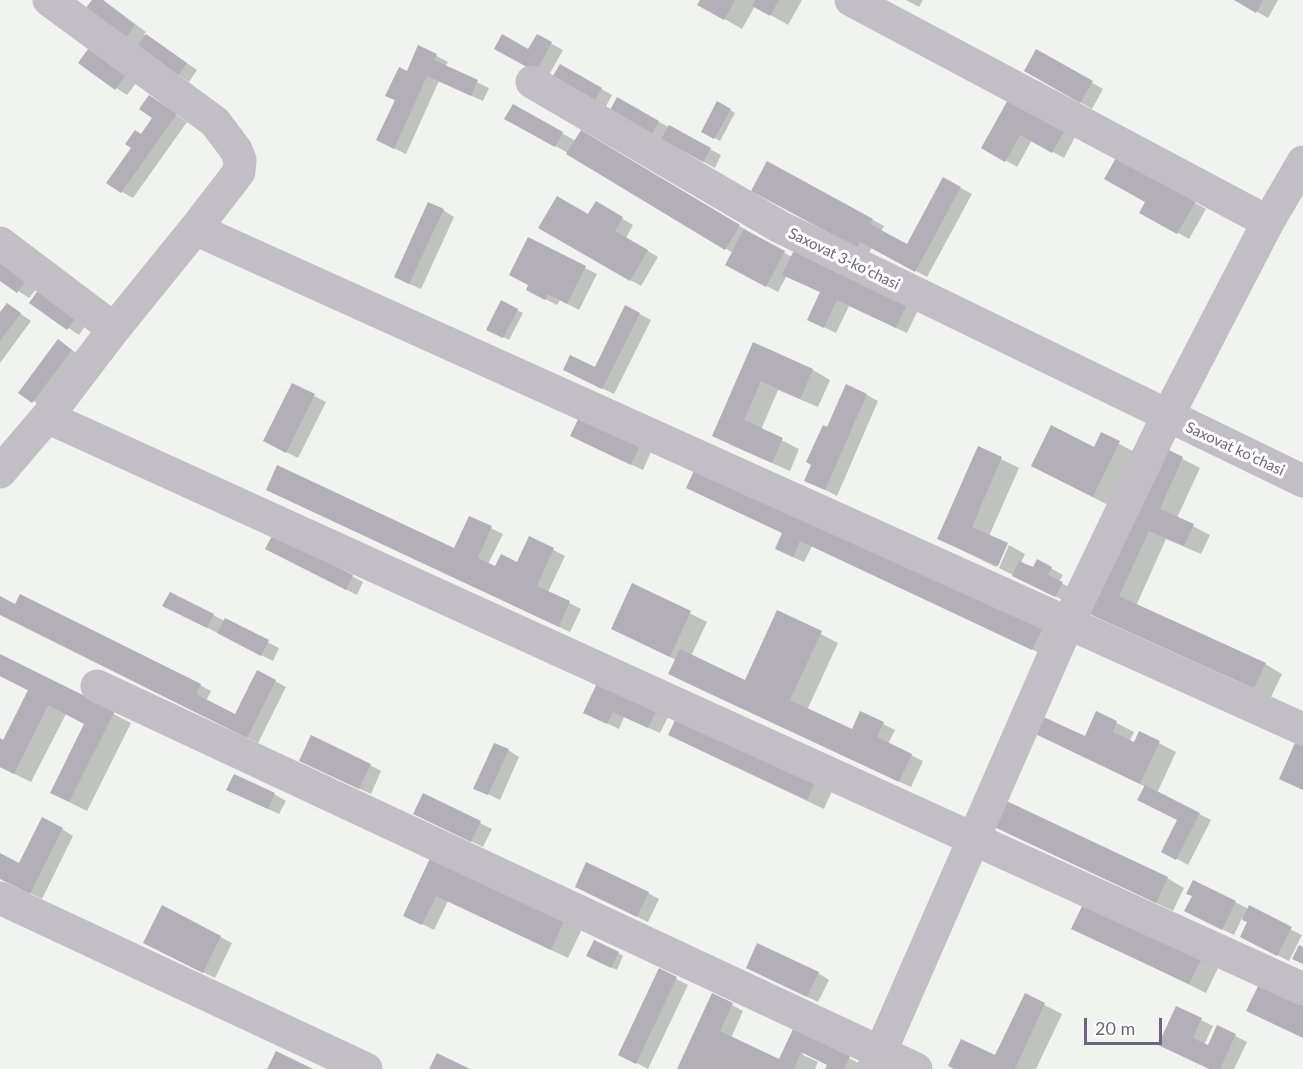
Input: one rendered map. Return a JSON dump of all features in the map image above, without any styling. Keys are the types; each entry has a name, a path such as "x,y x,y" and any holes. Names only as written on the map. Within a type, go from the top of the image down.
{"street":[{"path":"0,472 47,417 114,328 239,172 240,160 236,150 215,122 49,0"},
{"path":"851,0 1268,222"},
{"name":"Saxovat 3-koʻchasi","path":"532,82 780,227 1167,417"},
{"path":"876,1061 1068,623 1167,417 1268,222 1303,162"},
{"path":"195,229 1303,729"},
{"path":"0,243 114,328"},
{"path":"47,417 1303,989"},
{"name":"Saxovat koʻchasi","path":"1167,417 1303,481"},
{"path":"97,686 876,1061 916,1069"},
{"path":"0,898 366,1069"}],"building":[{"path":"92,0 103,0 135,25 125,39 85,9"},
{"path":"700,0 735,0 724,20 697,5"},
{"path":"755,0 779,0 770,16 752,6"},
{"path":"1234,0 1263,0 1256,13"},
{"path":"146,34 187,63 177,77 136,48"},
{"path":"502,34 528,49 537,34 552,42 536,72 494,49"},
{"path":"418,45 437,54 434,60 478,80 471,96 427,76 394,149 376,140 395,100 385,96 399,67 407,71"},
{"path":"88,49 126,75 115,90 78,63"},
{"path":"1036,49 1093,81 1080,103 1024,71"},
{"path":"560,64 602,88 594,102 551,79"},
{"path":"149,95 177,114 121,193 106,183 131,148 125,144 135,130 141,134 152,118 139,109"},
{"path":"617,97 659,121 651,136 609,112"},
{"path":"1009,98 1065,130 1052,153 1020,135 1005,162 981,148"},
{"path":"717,101 731,109 714,139 701,132"},
{"path":"513,104 563,132 555,147 504,119"},
{"path":"669,125 711,148 703,162 661,139"},
{"path":"581,130 740,225 725,250 566,154"},
{"path":"1117,156 1196,201 1177,234 1139,213 1145,202 1104,179"},
{"path":"767,161 873,219 870,224 907,244 943,177 961,187 915,272 860,242 857,248 751,191"},
{"path":"557,196 588,214 596,201 623,217 615,231 648,250 630,281 538,228"},
{"path":"428,202 444,209 409,284 394,277"},
{"path":"744,229 785,251 766,287 725,265"},
{"path":"528,237 586,266 567,304 548,294 545,300 526,290 528,285 509,275"},
{"path":"795,248 908,302 896,328 837,300 824,328 807,320 820,292 782,275"},
{"path":"0,260 27,279 17,293 0,281"},
{"path":"39,289 77,316 67,330 29,303"},
{"path":"501,300 518,309 503,338 486,330"},
{"path":"7,303 21,313 0,341 0,312"},
{"path":"625,305 640,313 602,389 563,370 570,355 595,367"},
{"path":"58,339 72,350 32,403 18,393"},
{"path":"753,342 813,369 800,399 761,381 744,420 783,438 772,463 712,436"},
{"path":"292,383 315,394 286,453 263,441"},
{"path":"846,384 867,394 825,490 804,481 811,465 806,462 823,425 827,427"},
{"path":"582,411 643,439 631,465 570,436"},
{"path":"1051,425 1094,447 1101,432 1120,441 1093,497 1031,466"},
{"path":"1159,445 1183,457 1160,509 1194,524 1184,546 1149,531 1119,596 1266,663 1254,688 1083,611"},
{"path":"978,446 1002,457 972,527 1008,543 998,566 937,539"},
{"path":"698,462 1044,625 1032,650 800,541 793,557 775,549 782,533 686,488"},
{"path":"277,465 454,548 469,516 492,526 478,558 495,566 501,554 517,562 529,536 554,548 537,586 570,601 559,627 266,490"},
{"path":"273,534 353,575 346,590 265,549"},
{"path":"1037,559 1052,567 1048,575 1063,582 1055,597 1012,576 1019,561 1033,567"},
{"path":"632,583 691,611 670,657 611,629"},
{"path":"170,592 214,614 207,628 162,606"},
{"path":"20,594 201,684 196,694 235,714 257,670 276,680 247,738 0,615 0,596 15,604"},
{"path":"777,610 822,631 790,700 852,729 860,711 884,722 877,737 912,754 899,782 668,674 680,649 745,680"},
{"path":"225,618 269,640 261,656 217,633"},
{"path":"0,654 115,711 69,802 50,793 84,724 48,705 14,774 0,767 0,738 3,740 28,690 0,676"},
{"path":"600,677 659,705 648,728 613,712 607,724 583,713"},
{"path":"1096,711 1117,721 1113,732 1134,742 1139,731 1160,741 1140,784 1029,731 1037,714 1085,736"},
{"path":"678,714 816,780 807,800 668,735"},
{"path":"311,735 371,764 359,789 299,761"},
{"path":"494,743 509,749 488,795 473,789"},
{"path":"1295,743 1303,746 1303,790 1279,779"},
{"path":"234,774 275,793 268,809 226,790"},
{"path":"1145,785 1200,813 1176,860 1161,852 1177,820 1137,800"},
{"path":"423,793 481,821 471,842 413,814"},
{"path":"998,797 1168,877 1156,903 986,823"},
{"path":"42,817 63,828 30,894 0,879 0,853 19,863"},
{"path":"432,854 566,917 551,950 436,896 422,925 403,916"},
{"path":"586,862 649,892 637,917 575,887"},
{"path":"1193,880 1236,901 1222,930 1184,911 1192,896 1186,894"},
{"path":"1084,902 1202,957 1189,984 1071,929"},
{"path":"162,905 221,936 203,973 143,943"},
{"path":"1249,905 1292,927 1277,956 1240,937 1247,922 1242,920"},
{"path":"594,940 619,952 611,968 586,956"},
{"path":"757,943 819,972 807,997 746,968"},
{"path":"1299,945 1303,947 1303,964 1292,959"},
{"path":"659,968 677,977 636,1064 618,1055"},
{"path":"1259,984 1303,1005 1303,1038 1246,1011"},
{"path":"712,993 733,1003 720,1031 779,1059 793,1029 850,1056 844,1069 825,1069 827,1065 801,1052 794,1069 677,1069"},
{"path":"1025,993 1045,1003 1015,1069 954,1069 948,1066 961,1039 995,1055"},
{"path":"1176,1006 1202,1018 1193,1038 1208,1045 1217,1025 1236,1034 1220,1069 1209,1069 1158,1045"},
{"path":"276,1051 313,1069 267,1069"},
{"path":"437,1053 470,1069 429,1069"}]}
